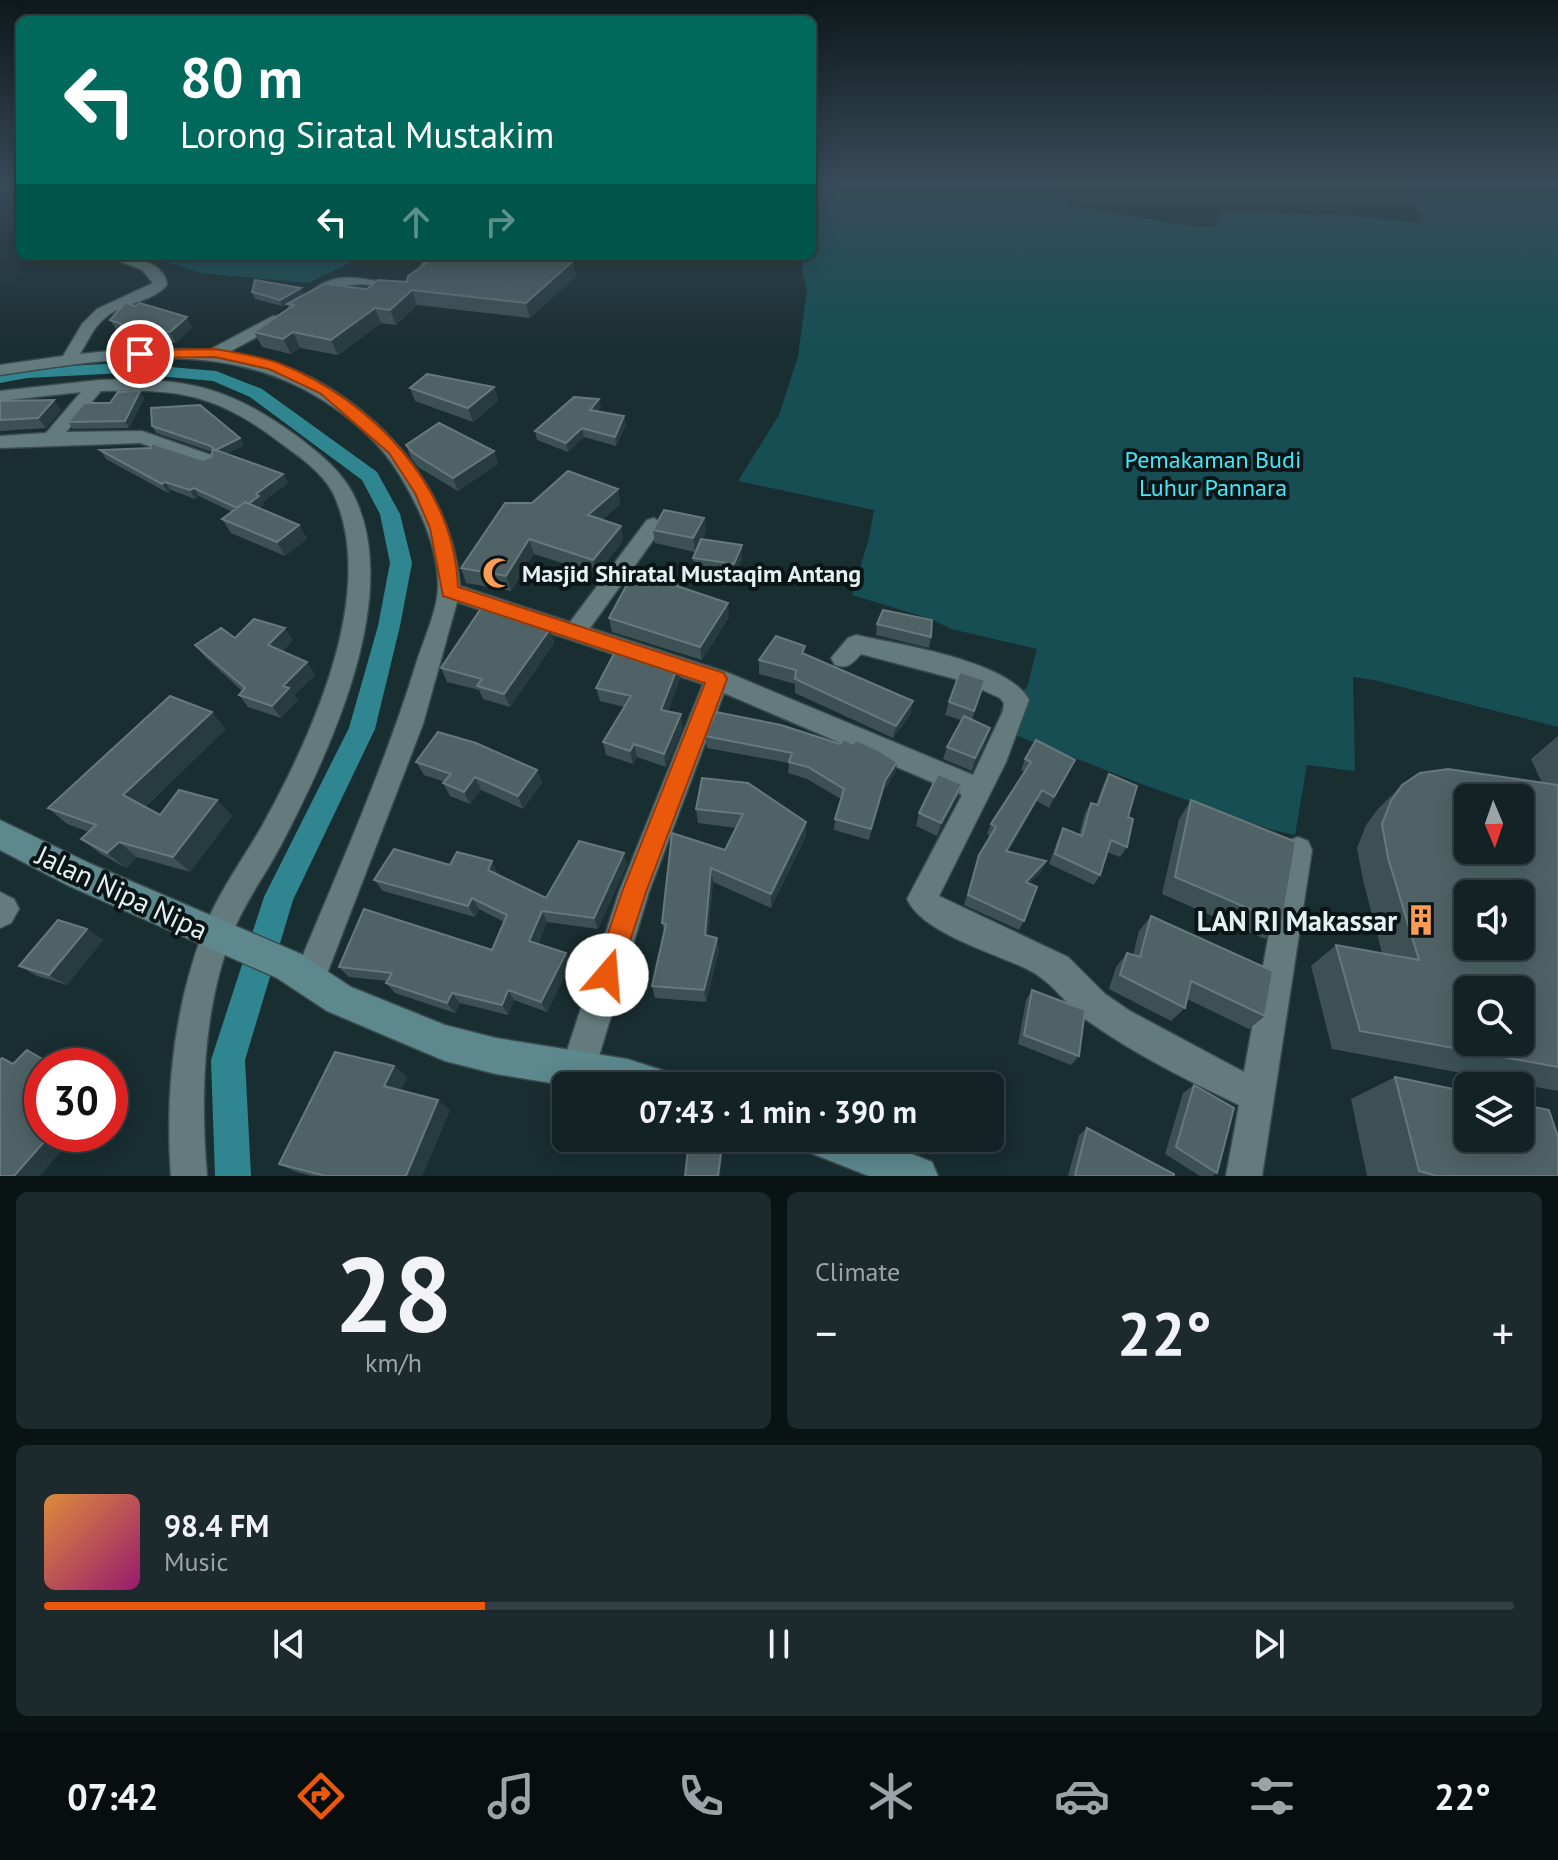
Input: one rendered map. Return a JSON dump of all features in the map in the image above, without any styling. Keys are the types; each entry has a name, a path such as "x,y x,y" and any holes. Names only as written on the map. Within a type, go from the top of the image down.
{"street":[{"path":"69,359 97,315 114,305 151,293 160,285 160,279 147,267 125,260"},
{"path":"215,353 347,280 385,287 410,285 426,270 431,260"},
{"path":"0,370 69,359 215,353 274,366 325,390 395,450 423,493 439,528 448,568 449,591 410,724 299,973"},
{"path":"0,396 95,387 152,386 199,391 229,401 265,420 320,464 342,492 358,537 359,590 345,655 324,723 280,820 192,1038 186,1148 189,1176"},
{"path":"51,438 95,387"},
{"path":"0,442 142,437 207,460"},
{"path":"575,632 654,525"},
{"path":"449,591 717,679 978,789"},
{"path":"843,658 856,644 951,667 1010,691 1019,705 1008,735 922,899 925,904 985,936 1058,969 1086,999 1120,1024 1187,1063 1255,1095"},
{"path":"578,1069 634,892 717,679"},
{"name":"Jalan Nipa Nipa","path":"0,834 80,875 299,973 339,999 445,1043 496,1056 592,1072"},
{"path":"1244,1176 1298,850"},
{"path":"0,907 4,909 0,913"},
{"path":"857,1152 918,1176"}],"green space":[{"name":"Pemakaman Budi Luhur Pannara","path":"816,238 1558,238 1558,727 1353,677 1355,771 1307,765 1295,835 1269,829 1147,786 997,728 1001,708 1027,687 1037,649 951,629 931,619 852,595 874,510 738,481 779,415 798,356 807,290 802,271 803,260 816,260"},
{"path":"356,260 308,283 201,273 163,261"}],"building":[{"path":"431,260 573,261 526,303 412,290 390,310 375,308 331,340 293,332 283,339 254,332 294,305 287,304 324,284 367,289 378,280 407,282 408,276"},
{"path":"255,280 301,288 280,300 252,292"},
{"path":"125,303 135,306 140,303 187,317 170,332 123,330 124,325 110,320"},
{"path":"427,374 494,387 468,408 410,388"},
{"path":"140,391 125,421 68,422 84,403 110,403 118,392"},
{"path":"574,397 599,399 590,410 624,416 615,437 582,428 566,443 535,431"},
{"path":"54,400 38,418 0,420 0,401"},
{"path":"200,405 240,438 216,450 152,426 151,408"},
{"path":"439,423 494,451 453,478 413,453 406,445"},
{"path":"151,443 203,460 211,457 213,449 283,474 256,494 259,496 237,508 194,488 190,490 165,482 162,484 100,450 151,448"},
{"path":"568,471 618,489 588,515 621,526 593,560 529,539 506,576 461,568 505,503 532,503"},
{"path":"245,502 299,525 277,542 222,519"},
{"path":"664,510 704,518 693,538 653,530"},
{"path":"701,539 742,545 734,564 693,558"},
{"path":"633,573 679,581 677,586 728,603 700,647 609,618"},
{"path":"482,607 518,616 515,620 550,629 504,694 477,686 482,679 441,668"},
{"path":"883,610 932,620 931,637 877,624"},
{"path":"254,619 285,628 268,645 307,662 283,686 289,688 272,706 239,695 245,688 195,645 221,628 235,638"},
{"path":"776,636 805,646 802,653 913,701 896,726 795,679 796,670 759,660"},
{"path":"618,646 678,666 661,710 681,714 664,754 634,744 630,751 603,742 631,696 596,688"},
{"path":"960,672 985,680 974,711 949,702"},
{"path":"170,696 212,712 123,795 160,815 179,790 217,800 173,857 119,842 107,853 81,839 96,825 48,808"},
{"path":"716,712 781,725 840,744 844,739 853,744 856,740 897,762 885,781 871,829 835,819 844,789 808,767 789,762 792,753 705,736"},
{"path":"964,716 990,728 975,758 947,747"},
{"path":"438,732 476,743 537,770 518,796 475,777 464,792 443,783 451,774 416,762"},
{"path":"1036,740 1075,760 1054,797 1042,790 1006,851 1046,861 1026,882 1037,887 1024,921 968,895 979,855 996,827 991,824 1031,762 1025,759"},
{"path":"1448,769 1558,785 1558,1067 1498,1056 1534,1056 1534,976 1454,976 1454,1048 1360,1031 1336,945 1419,960 1388,858 1382,824 1391,801 1402,785 1420,773"},
{"path":"938,774 962,784 941,823 919,813"},
{"path":"1109,774 1137,786 1128,817 1133,819 1127,847 1111,840 1100,875 1055,854 1063,828 1082,836 1091,803 1098,805"},
{"path":"702,778 748,783 806,822 771,894 711,868 705,935 717,938 704,990 652,986 666,924 662,923 672,833 725,850 743,814 696,809"},
{"path":"1191,800 1296,842 1282,923 1175,877"},
{"path":"579,841 624,853 594,918 542,911 529,941 566,953 541,1002 508,990 502,1005 452,993 447,1003 386,983 392,973 339,967 364,909 492,950 507,915 472,898 468,906 374,880 394,849 450,865 457,852 492,861 488,870 546,898"},
{"path":"1151,916 1273,971 1265,1016 1191,981 1185,1008 1120,975 1127,953 1140,957"},
{"path":"58,920 87,929 49,975 19,966"},
{"path":"1032,990 1085,1010 1079,1056 1024,1035"},
{"path":"335,1052 394,1066 384,1086 438,1100 406,1176 326,1176 279,1164"},
{"path":"24,1053 24,1152 35,1152 14,1176 0,1176 0,1060 2,1058 13,1064"},
{"path":"1395,1077 1454,1089 1454,1152 1534,1152 1534,1107 1549,1110 1558,1137 1558,1176 1437,1176 1419,1171"},
{"path":"1194,1085 1234,1108 1217,1173 1176,1147"},
{"path":"1087,1128 1174,1174 1174,1176 1075,1175"},
{"path":"688,1152 721,1153 718,1176 685,1176"}],"waterway":[{"path":"0,378 27,373 124,368 216,376 256,393 370,476 390,514 401,563 389,626 362,729 279,897 228,1060 233,1176"}],"place":[{"name":"Masjid Shiratal Mustaqim Antang","path":"498,573"},
{"name":"LAN RI Makassar","path":"1421,920"}],"route":[{"path":"140,354 215,353 274,366 325,390 395,450 423,493 439,528 448,568 449,591 717,679 660,822 607,975"}]}
